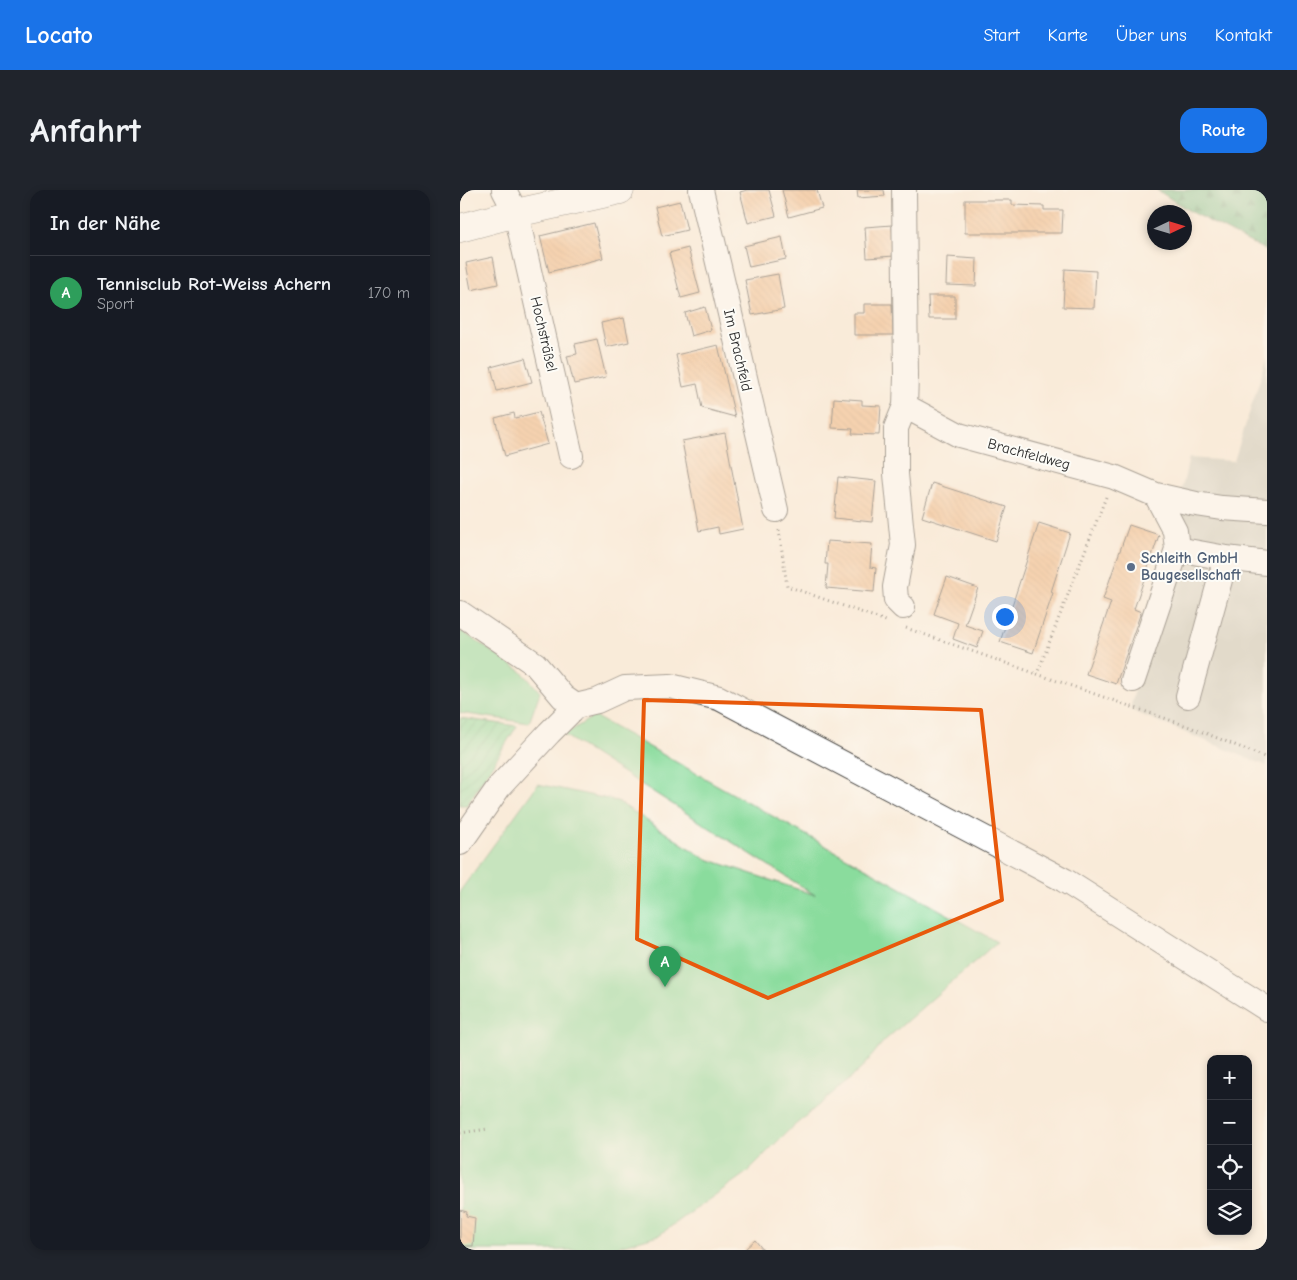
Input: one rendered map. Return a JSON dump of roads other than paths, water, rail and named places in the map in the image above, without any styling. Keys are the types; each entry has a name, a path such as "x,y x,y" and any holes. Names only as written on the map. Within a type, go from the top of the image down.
{"main road":[{"path":"460,228 510,201 620,190"}],"street":[{"name":"Im Brachfeld","path":"700,190 776,510"},
{"path":"903,608 896,600 894,588 903,545 896,474 896,428 905,406 904,190"},
{"name":"Hochsträßel","path":"510,201 571,456"},
{"name":"Brachfeldweg","path":"905,406 959,435 1114,477 1156,495 1222,508 1267,512"},
{"path":"1134,680 1177,549 1176,531 1156,495"},
{"path":"1177,549 1267,563"},
{"path":"1188,696 1226,558"},
{"path":"460,613 535,664 562,697 576,706"},
{"path":"460,843 499,787 576,706 597,701 625,688 670,686 719,698 1064,880 1267,1009"}],"place":[{"name":"Schleith GmbH Baugesellschaft","path":"1131,567"},
{"name":"Tennisclub Rot-Weiss Achern","path":"665,987"}]}
